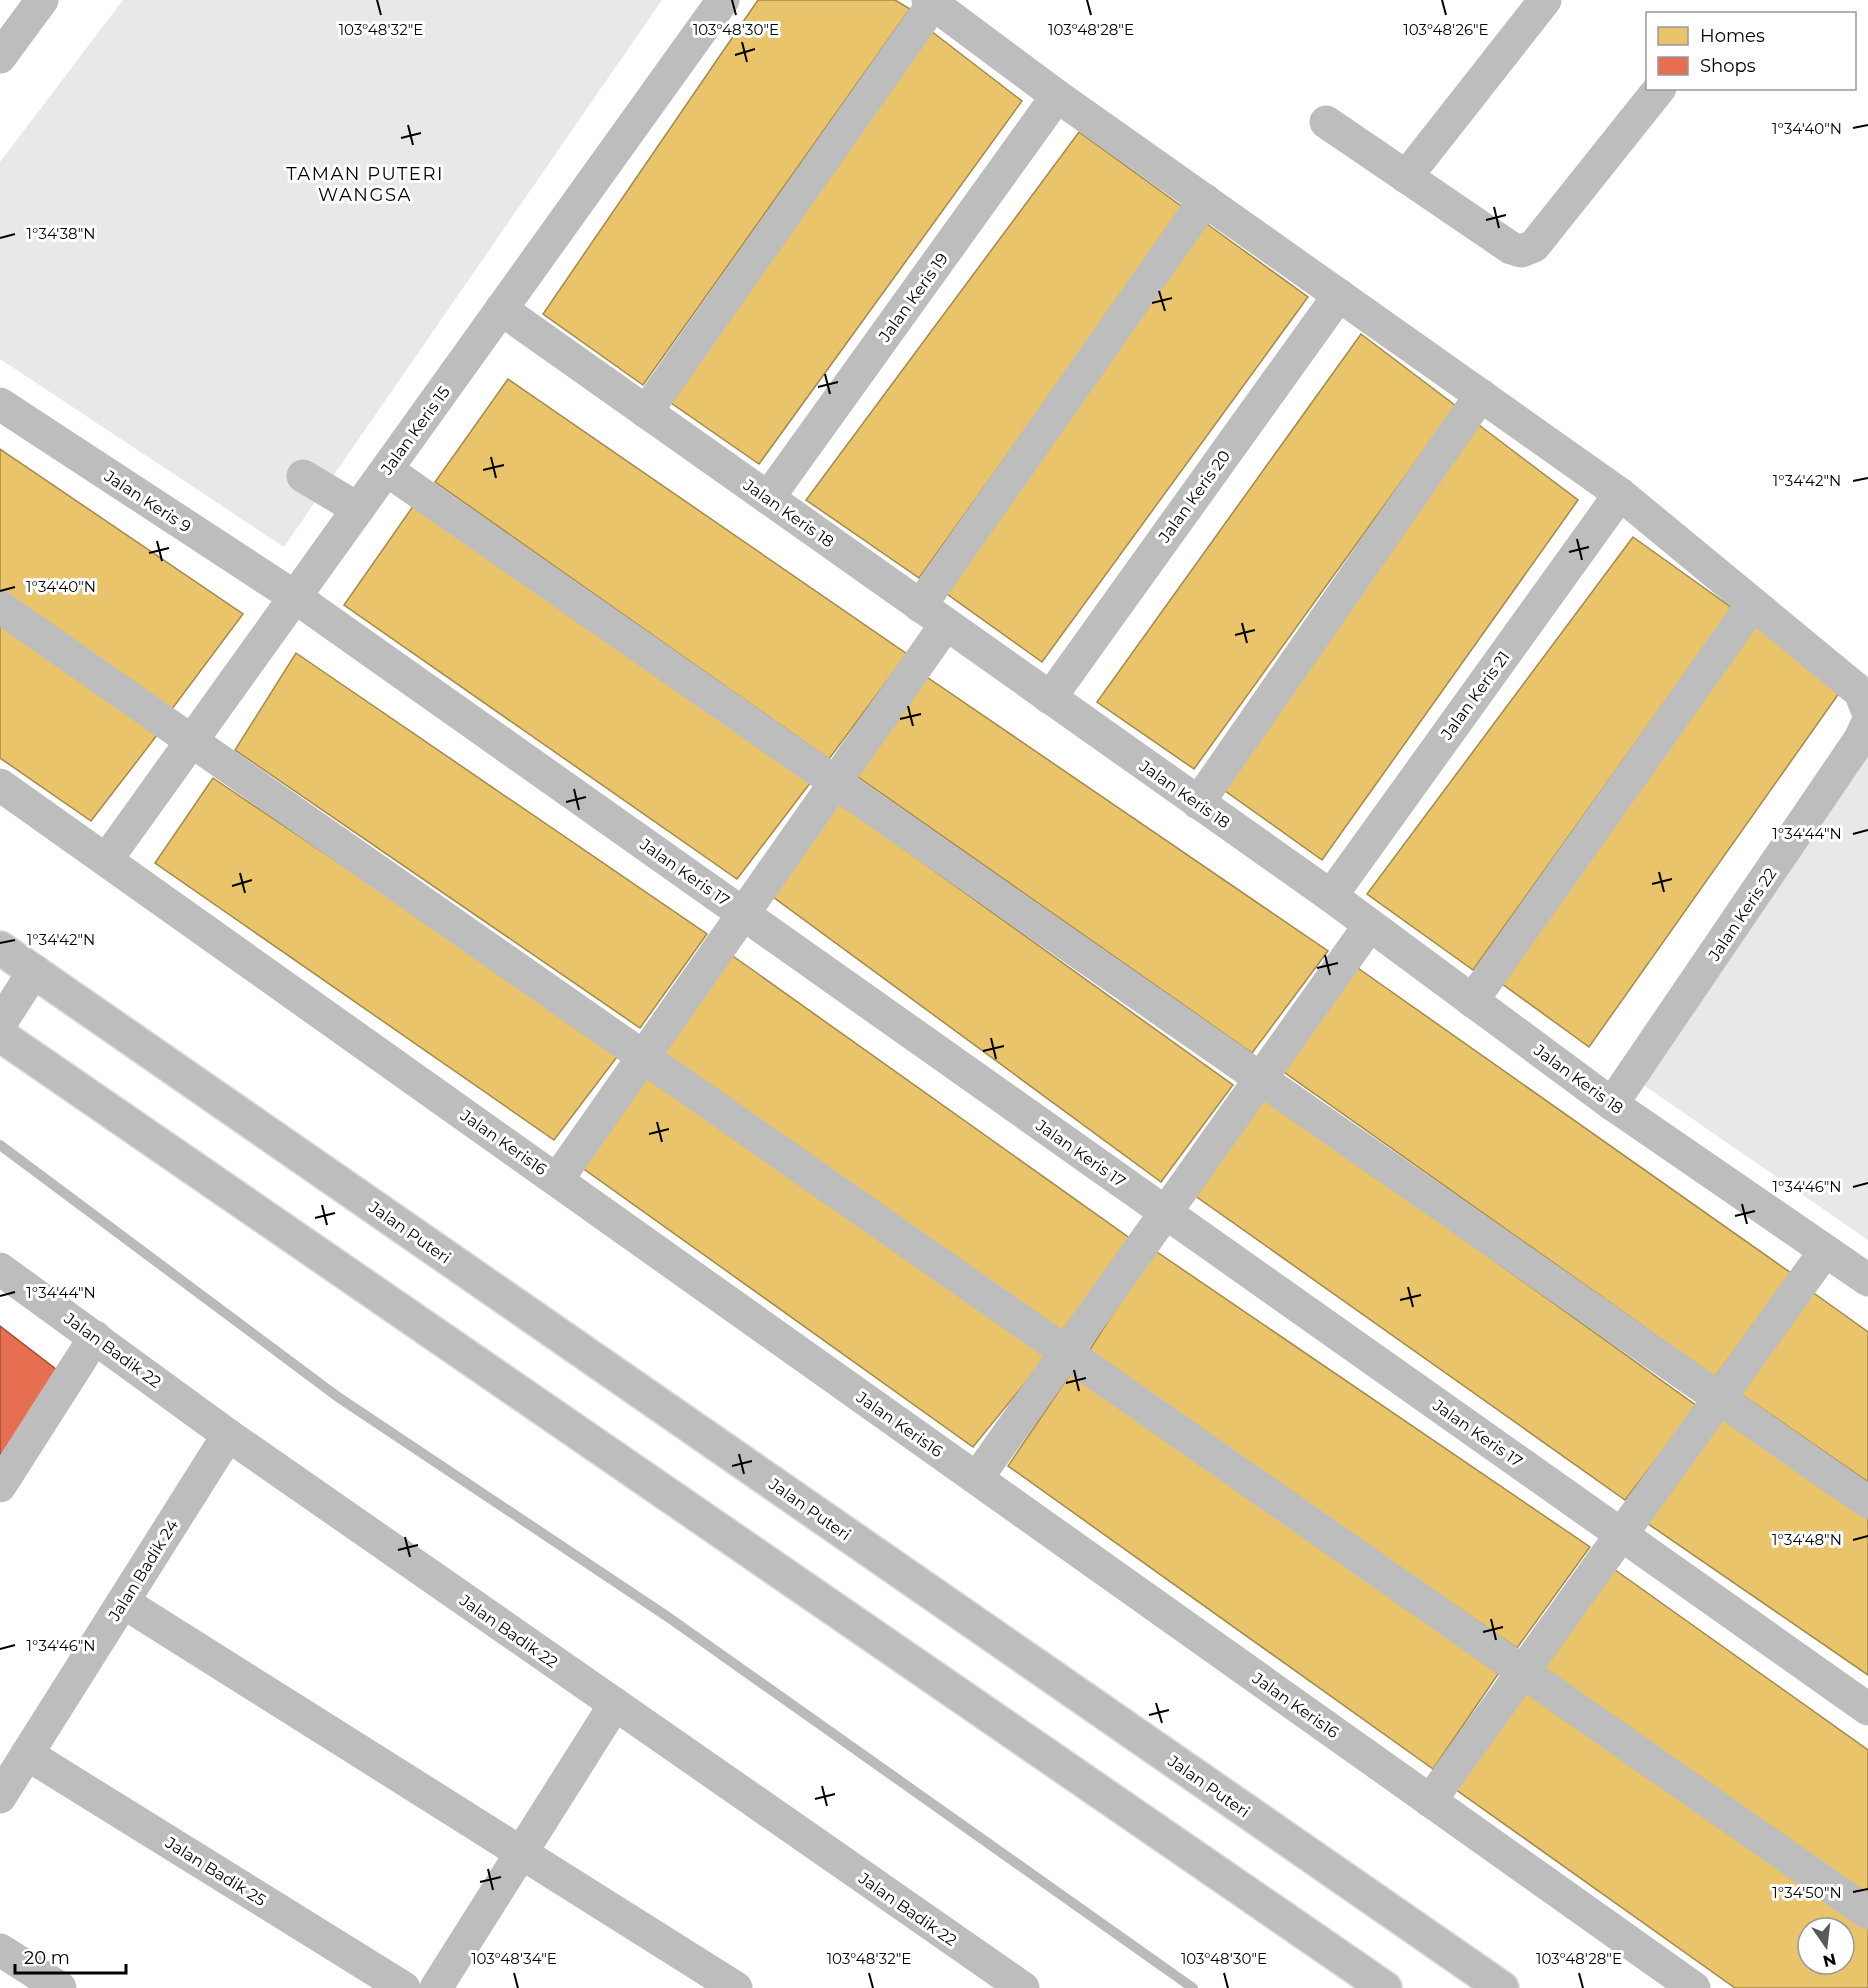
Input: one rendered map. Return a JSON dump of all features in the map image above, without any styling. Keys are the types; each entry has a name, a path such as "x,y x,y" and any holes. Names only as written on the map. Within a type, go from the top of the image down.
{"street":[{"path":"0,57 42,0"},
{"name":"Jalan Keris 15","path":"107,859 723,0"},
{"path":"1406,177 1545,0"},
{"path":"646,412 930,2 1057,96 1620,494 1860,692 1868,712"},
{"path":"1326,122 1511,248 1521,251 1534,246 1658,90"},
{"name":"Jalan Keris 19","path":"768,498 1057,96"},
{"path":"557,1180 835,783 933,615 1204,200"},
{"name":"Jalan Keris 20","path":"1050,698 1339,295"},
{"name":"Jalan Keris 18","path":"501,309 1331,896 1612,1104 1868,1280"},
{"path":"1198,803 1481,395"},
{"name":"Jalan Keris 9","path":"0,405 295,597"},
{"path":"387,470 1868,1502"},
{"path":"303,476 358,509"},
{"name":"Jalan Keris 21","path":"1331,896 1620,494"},
{"name":"Jalan Keris 17","path":"295,597 1868,1708"},
{"path":"1472,1001 1753,604"},
{"path":"0,607 1868,1913"},
{"name":"Jalan Keris 22","path":"1612,1104 1860,739 1868,722"},
{"name":"Jalan Keris16","path":"0,785 1694,1988"},
{"path":"977,1478 1369,926"},
{"name":"Jalan Puteri","path":"0,948 1502,1988"},
{"path":"0,1024 34,971"},
{"path":"0,1035 1385,1988"},
{"path":"1430,1801 1825,1251"},
{"name":"Jalan Badik 22","path":"0,1269 228,1435 615,1704 981,1976 1023,1988"},
{"path":"0,1486 95,1337"},
{"name":"Jalan Badik 24","path":"0,1797 228,1435"},
{"path":"123,1602 736,1988"},
{"path":"436,1988 615,1704"},
{"name":"Jalan Badik 25","path":"27,1754 404,1988"},
{"path":"0,1950 60,1988"}],"shaded area":[{"path":"123,0 662,0 284,547 0,359 0,162"},
{"path":"1868,749 1868,1240 1639,1082"}],"building: Homes":[{"path":"758,0 895,0 910,9 643,385 543,314"},
{"path":"931,31 1022,101 759,464 664,398"},
{"path":"1079,132 1184,208 919,578 806,500"},
{"path":"1207,224 1308,297 1042,662 940,589"},
{"path":"1361,334 1456,406 1194,769 1097,702"},
{"path":"508,379 907,654 829,759 435,482"},
{"path":"1475,422 1578,500 1322,860 1214,783"},
{"path":"0,449 243,614 169,713 0,595"},
{"path":"416,502 811,782 737,879 344,605"},
{"path":"1633,537 1732,608 1473,970 1367,894"},
{"path":"1754,616 1847,682 1589,1047 1494,978"},
{"path":"0,621 161,730 91,821 0,758"},
{"path":"296,653 707,934 640,1028 235,750"},
{"path":"921,673 1328,951 1252,1053 851,772"},
{"path":"213,778 620,1053 554,1140 155,863"},
{"path":"837,801 1233,1085 1161,1182 769,894"},
{"path":"730,954 1131,1239 1057,1338 661,1055"},
{"path":"1355,966 1791,1273 1715,1377 1281,1070"},
{"path":"644,1070 1047,1356 973,1447 574,1162"},
{"path":"1262,1094 1697,1406 1625,1500 1194,1195"},
{"path":"1154,1250 1590,1547 1517,1648 1087,1354"},
{"path":"1811,1291 1868,1332 1868,1482 1741,1394"},
{"path":"1071,1373 1501,1670 1433,1769 1008,1466"},
{"path":"1721,1415 1868,1517 1868,1675 1641,1519"},
{"path":"1611,1567 1868,1750 1868,1899 1541,1671"},
{"path":"1530,1688 1851,1916 1796,1916 1796,1976 1856,1976 1856,1919 1868,1928 1868,1988 1735,1988 1455,1789"}],"building: Shops":[{"path":"0,1326 57,1370 0,1459"}],"waterway":[{"path":"0,1145 338,1397 668,1617 1193,1988"}],"district":[{"name":"TAMAN PUTERI WANGSA","path":"365,184"}]}
